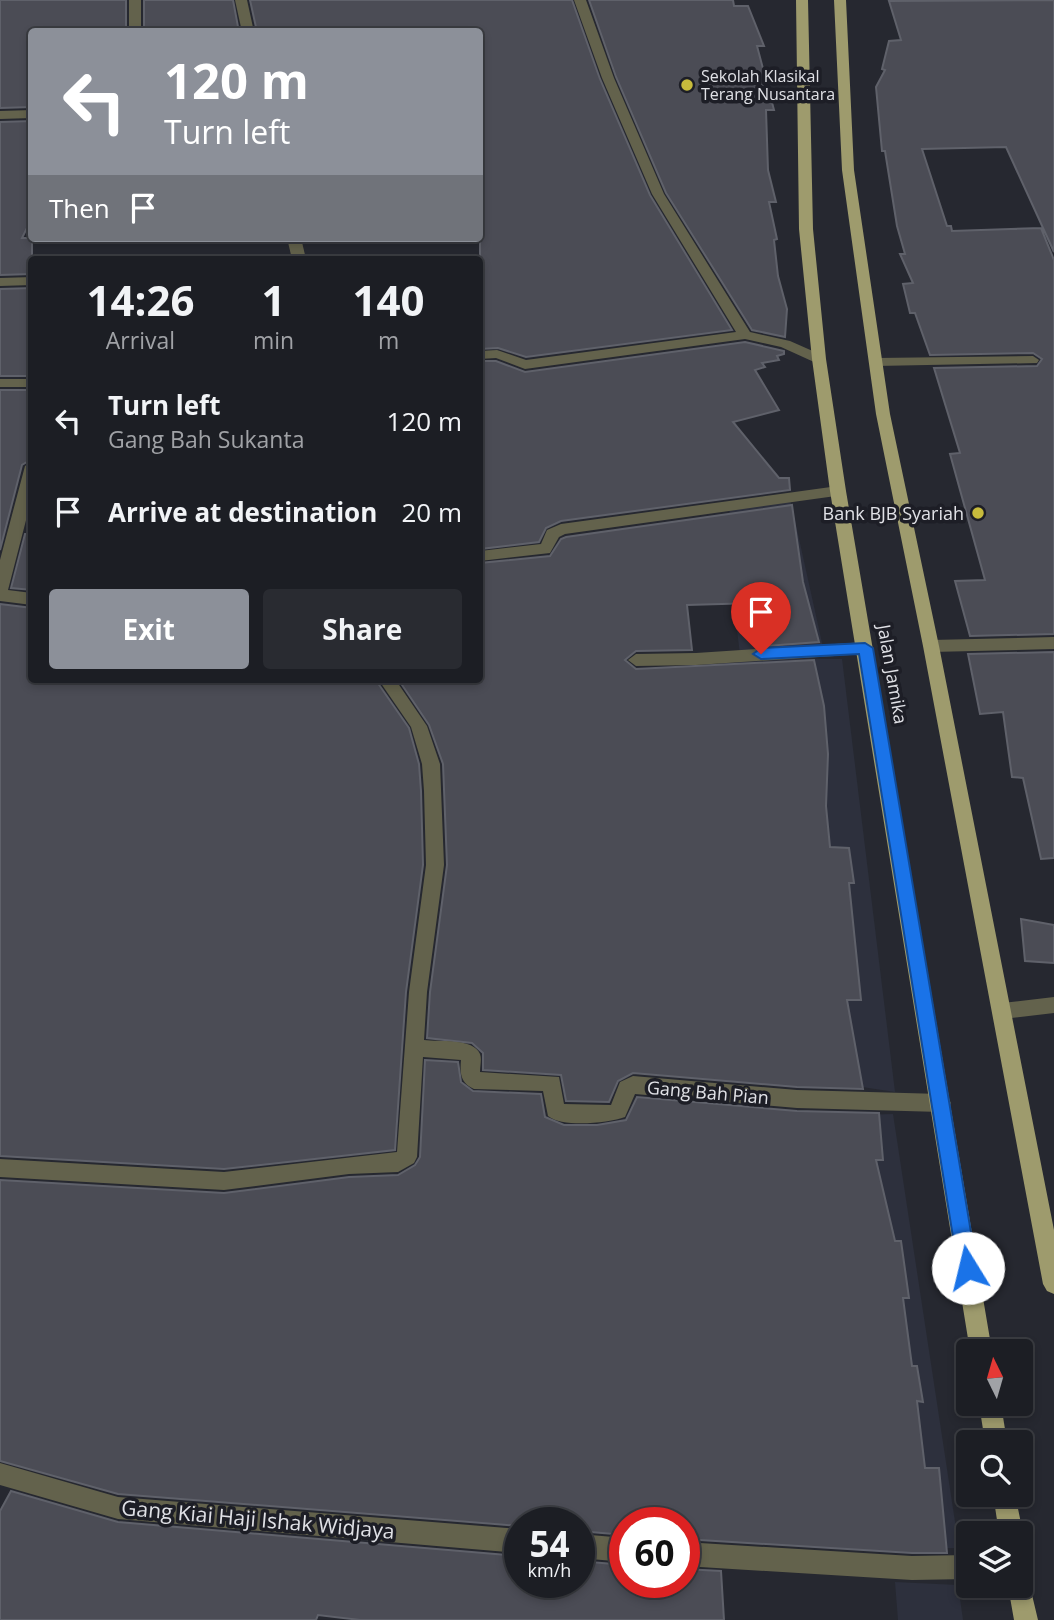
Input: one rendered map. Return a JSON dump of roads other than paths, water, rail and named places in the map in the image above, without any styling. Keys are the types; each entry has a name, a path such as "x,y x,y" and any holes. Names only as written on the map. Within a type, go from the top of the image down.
{"main road":[{"name":"Jalan Jamika","path":"800,5 806,229 819,359 838,491 979,1339"},
{"path":"843,5 848,170 883,414 931,646 1054,1284"},
{"path":"1022,1598 1026,1620"}],"street":[{"path":"135,0 135,28"},
{"path":"241,0 247,28"},
{"path":"580,0 608,78 658,194 745,335"},
{"path":"0,115 28,114"},
{"path":"0,282 28,281"},
{"path":"483,355 498,354 525,365 745,335 785,344 819,359"},
{"path":"0,383 28,383"},
{"path":"28,482 0,592 28,598"},
{"path":"483,556 545,549 552,534 561,529 838,491"},
{"path":"931,646 1054,643"},
{"path":"636,660 696,659 865,648"},
{"path":"0,1168 224,1181 349,1165 398,1163 407,1157 418,992 435,864 430,764 419,726 401,696 390,683"},
{"path":"1002,1011 1054,1005"},
{"name":"Gang Bah Pian","path":"416,1048 464,1052 471,1056 470,1076 474,1080 552,1083 555,1110 558,1113 609,1114 618,1111 626,1088 633,1085 797,1099 941,1103"},
{"name":"Gang Kiai Haji Ishak Widjaya","path":"0,1474 118,1508 504,1540"},
{"path":"700,1555 912,1568 956,1567"}],"lane":[{"path":"876,362 1033,360"}],"place":[{"name":"Sekolah Klasikal Terang Nusantara","path":"687,85"},
{"name":"Bank BJB Syariah","path":"978,513"}]}
